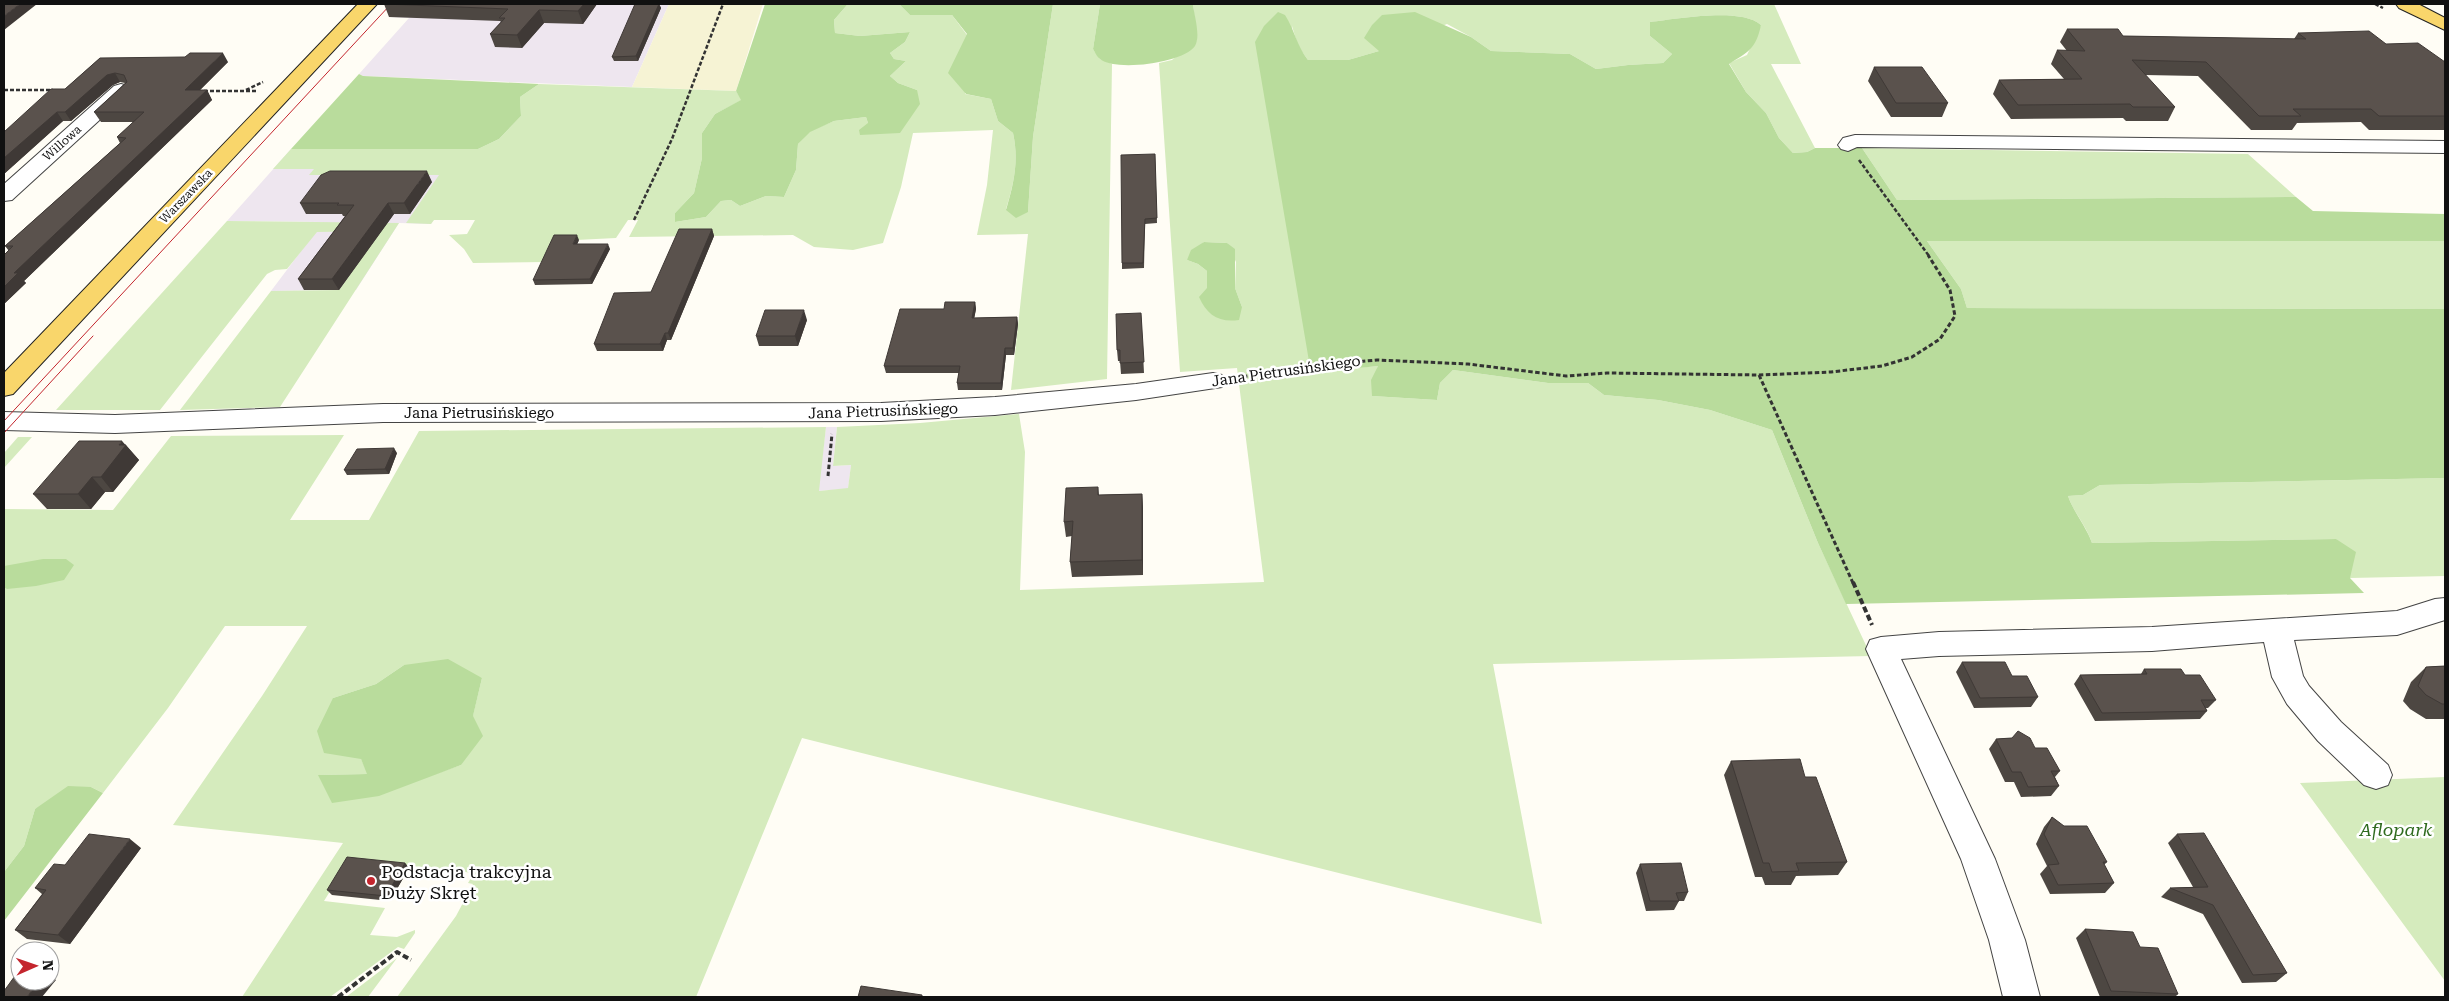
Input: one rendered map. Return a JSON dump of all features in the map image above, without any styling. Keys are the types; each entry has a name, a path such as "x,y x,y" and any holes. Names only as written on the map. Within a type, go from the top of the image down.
{"main road":[{"name":"Warszawska","path":"8,379 368,4"},
{"path":"2405,4 2445,25"}],"street":[{"name":"Willowa","path":"4,195 121,90"},
{"path":"1848,145 1850,142 1855,141 2445,147"},
{"name":"Jana Pietrusińskiego","path":"4,421 115,424 373,414 881,412 995,406 1136,392 1213,381"},
{"path":"2021,997 2007,940 1978,859 1881,649 1939,644 2152,639 2397,623 2435,610 2445,609"},
{"path":"2275,630 2281,645 2289,680 2311,712 2376,775"}],"path":[{"path":"634,220 672,139 724,4"},
{"name":"Jana Pietrusińskiego","path":"1213,381 1301,367 1377,360 1452,363 1566,376 1607,373 1759,375 1831,372 1890,364 1912,356 1940,338 1954,316 1950,290 1935,265 1848,145"},
{"path":"1759,375 1881,649"},
{"path":"828,476 832,430"},
{"path":"338,997 397,952 411,960"}],"shaded area":[{"path":"401,4 669,4 632,87 363,76 359,74 409,18 389,17"},
{"path":"669,4 763,4 736,91 632,87"},
{"path":"291,149 478,149 431,224 399,223 356,290 271,291 323,222 227,221"},
{"path":"826,427 837,427 833,466 851,465 848,489 818,491"}],"green space":[{"path":"765,4 852,4 847,5 834,20 835,33 860,36 910,32 905,42 890,53 894,59 906,61 890,76 898,83 917,90 920,104 900,133 860,135 859,130 868,123 866,117 834,121 810,132 798,144 796,170 784,197 766,196 740,206 731,200 721,201 706,217 675,222 675,213 694,193 702,158 702,133 715,114 741,100 736,91"},
{"path":"899,4 910,15 952,15 967,35 965,94 991,99 998,121 1013,133 1016,162 1006,209 1028,212 1033,137 1053,4 1100,4 1093,49 1100,59 1112,64 1107,379 1011,390 1028,234 977,235 987,185 993,130 913,133 901,187 883,243 853,250 814,247 793,235 629,237 638,220 628,220 616,238 556,241 545,262 473,263 464,249 449,235 467,234 475,220 434,220 431,224 406,223 439,175 309,175 314,169 273,169 291,149 478,149 499,139 521,116 520,97 539,84 736,91 742,100 715,114 702,133 702,158 694,193 675,213 675,222 706,217 721,201 731,200 740,206 766,196 784,197 796,170 798,144 810,131 834,121 866,117 868,123 899,133 917,90 898,83 890,76 906,61 894,59 890,53 905,42 910,32 860,36 835,33 834,20 847,5"},
{"path":"899,4 1053,4 1033,137 1028,212 1016,218 1006,210 1016,162 1013,133 998,121 991,99 966,94 948,73 967,34 952,15 910,15"},
{"path":"1100,4 1193,4 1197,42 1188,52 1164,61 1134,65 1108,63 1099,58 1093,49"},
{"path":"1193,4 1774,4 1801,64 1771,64 1815,148 1807,152 1793,153 1779,138 1766,113 1746,92 1729,63 1747,55 1761,25 1752,20 1724,15 1650,22 1650,36 1672,54 1663,63 1596,69 1570,54 1491,51 1447,24 1379,51 1348,60 1308,60 1298,46 1292,26 1311,372 1378,366 1372,396 1437,400 1440,383 1453,370 1548,383 1588,383 1604,395 1658,400 1710,410 1772,430 1818,543 1871,656 1493,664 1542,924 802,738 696,997 397,997 456,916 473,884 468,883 474,873 350,859 324,901 385,908 370,935 397,937 415,930 415,933 404,949 398,947 330,997 242,997 343,843 173,825 262,696 307,626 225,626 168,708 103,793 91,787 35,809 24,846 4,872 4,588 7,589 6,566 4,566 4,509 113,510 171,436 344,435 290,520 369,520 419,431 826,427 819,491 848,488 851,465 833,466 837,427 920,423 1019,414 1025,452 1020,590 1264,582 1237,368 1180,372 1159,63 1172,60 1197,40","holes":["1204,242 1227,243 1236,262 1235,288 1242,307 1207,288 1207,271 1198,264 1187,260","404,665 482,678 461,765 421,779 319,775 368,774 333,698 376,684"]},
{"path":"1278,12 1285,15 1308,60 1348,60 1379,51 1364,38 1372,25 1382,15 1415,12 1471,37 1491,51 1570,54 1596,69 1663,63 1672,54 1650,36 1650,22 1724,15 1752,20 1761,25 1757,40 1746,53 1729,64 1746,92 1766,113 1779,138 1793,153 1807,152 1815,148 1862,148 1897,200 2296,197 2313,211 2445,214 2445,241 1927,241 1961,289 1967,308 2445,309 2445,478 2100,485 2083,495 2068,496 2092,543 2336,539 2356,552 2350,578 2364,593 1846,604 1818,543 1772,430 1710,410 1658,400 1604,395 1588,383 1548,383 1453,370 1440,383 1437,400 1372,396 1371,380 1378,366 1311,373 1255,42 1264,26"},
{"path":"359,74 363,76 539,84 520,97 521,116 499,139 478,149 291,149"},
{"path":"1862,148 2248,154 2296,197 1897,200"},
{"path":"227,221 399,223 280,407 180,410 271,291 339,290 381,231 317,232 287,269 275,270 267,274 160,410 56,410"},
{"path":"1927,241 2445,241 2445,309 1967,308 1961,289"},
{"path":"1204,242 1227,243 1235,249 1235,288 1242,307 1239,320 1225,320 1214,316 1206,309 1199,297 1207,288 1207,271 1198,264 1187,260 1191,250"},
{"path":"18,437 32,437 4,468 4,453"},
{"path":"2445,478 2445,576 2350,578 2336,539 2092,543 2068,496 2083,495 2100,485"},
{"path":"43,559 66,559 74,565 64,580 36,586 4,588 4,566"},
{"path":"448,659 482,678 473,716 483,736 461,765 379,796 332,803 318,775 367,774 361,759 324,753 317,731 333,698 376,684 404,665"},
{"name":"Aflopark","path":"2445,777 2445,981 2300,783"},
{"path":"68,786 91,787 103,793 4,921 4,872 24,846 35,809"},
{"path":"397,958 368,997 346,997"}],"building":[{"path":"4,4 20,4 4,16"},
{"path":"384,4 584,4 578,11 539,10 517,35 490,34 505,18 499,18 508,9"},
{"path":"635,4 659,4 636,56 612,57"},
{"path":"2067,29 2118,29 2123,36 2306,39 2298,33 2369,31 2386,44 2418,43 2445,62 2445,116 2379,116 2371,109 2293,109 2301,116 2259,116 2206,62 2132,60 2175,107 2133,107 2130,104 2018,105 1999,80 2082,79 2057,50 2085,51"},
{"path":"190,53 223,53 185,90 207,90 14,273 18,273 4,287 4,255 13,246 5,246 126,138 117,137 144,112 94,112 127,82 124,75 115,73 107,75 65,112 57,112 4,158 4,132 51,89 65,89 100,58 185,57"},
{"path":"1874,67 1922,67 1948,103 1896,103"},
{"path":"1155,154 1157,218 1145,219 1143,263 1122,263 1121,155"},
{"path":"330,171 427,171 404,203 388,203 332,279 298,279 354,205 300,203 321,175"},
{"path":"679,229 712,229 668,333 665,333 660,344 594,344 614,293 651,292"},
{"path":"554,235 577,235 573,244 608,244 590,279 533,280"},
{"path":"945,302 975,302 972,318 1017,317 1013,348 1005,348 1001,383 957,383 960,366 884,366 900,309 944,309"},
{"path":"765,310 804,310 795,336 756,336"},
{"path":"1141,313 1144,362 1120,363 1120,350 1117,350 1116,314"},
{"path":"79,441 122,441 119,445 126,445 101,477 92,477 78,494 33,494"},
{"path":"394,448 385,469 344,470 357,449"},
{"path":"1098,487 1098,495 1142,494 1142,560 1070,562 1073,521 1064,522 1066,488"},
{"path":"1962,662 2005,662 2012,676 2027,676 2038,697 1980,698"},
{"path":"2445,666 2445,704 2442,704 2426,695 2418,686 2426,667"},
{"path":"2144,669 2181,669 2185,675 2200,675 2216,700 2201,700 2207,711 2102,713 2080,675 2147,674"},
{"path":"2018,731 2030,738 2035,748 2047,748 2060,771 2051,771 2059,786 2028,787 2021,772 2012,772 1996,739 2012,738"},
{"path":"1800,759 1805,777 1816,777 1847,862 1796,863 1799,871 1772,872 1769,863 1763,863 1731,761"},
{"path":"2052,817 2064,826 2087,826 2107,862 2103,862 2114,883 2058,885 2048,865 2059,864 2044,834"},
{"path":"2204,833 2287,973 2253,975 2213,905 2170,888 2208,887 2177,834"},
{"path":"89,834 130,839 58,935 15,930 46,890 35,888 54,864 65,865"},
{"name":"Podstacja trakcyjna Duży Skręt","path":"347,857 405,863 386,896 327,890"},
{"path":"1681,863 1688,892 1676,893 1679,901 1650,901 1640,864"},
{"path":"2085,929 2133,932 2140,947 2158,948 2178,994 2111,991"},
{"path":"10,983 10,991 32,991 27,997 4,997 4,991"},
{"path":"861,986 922,995 922,997 858,997"}],"tram line":[{"path":"4,421 391,4"},
{"path":"4,433 93,336"}],"place":[{"name":"Podstacja trakcyjna Duży Skręt","path":"371,881"}]}
